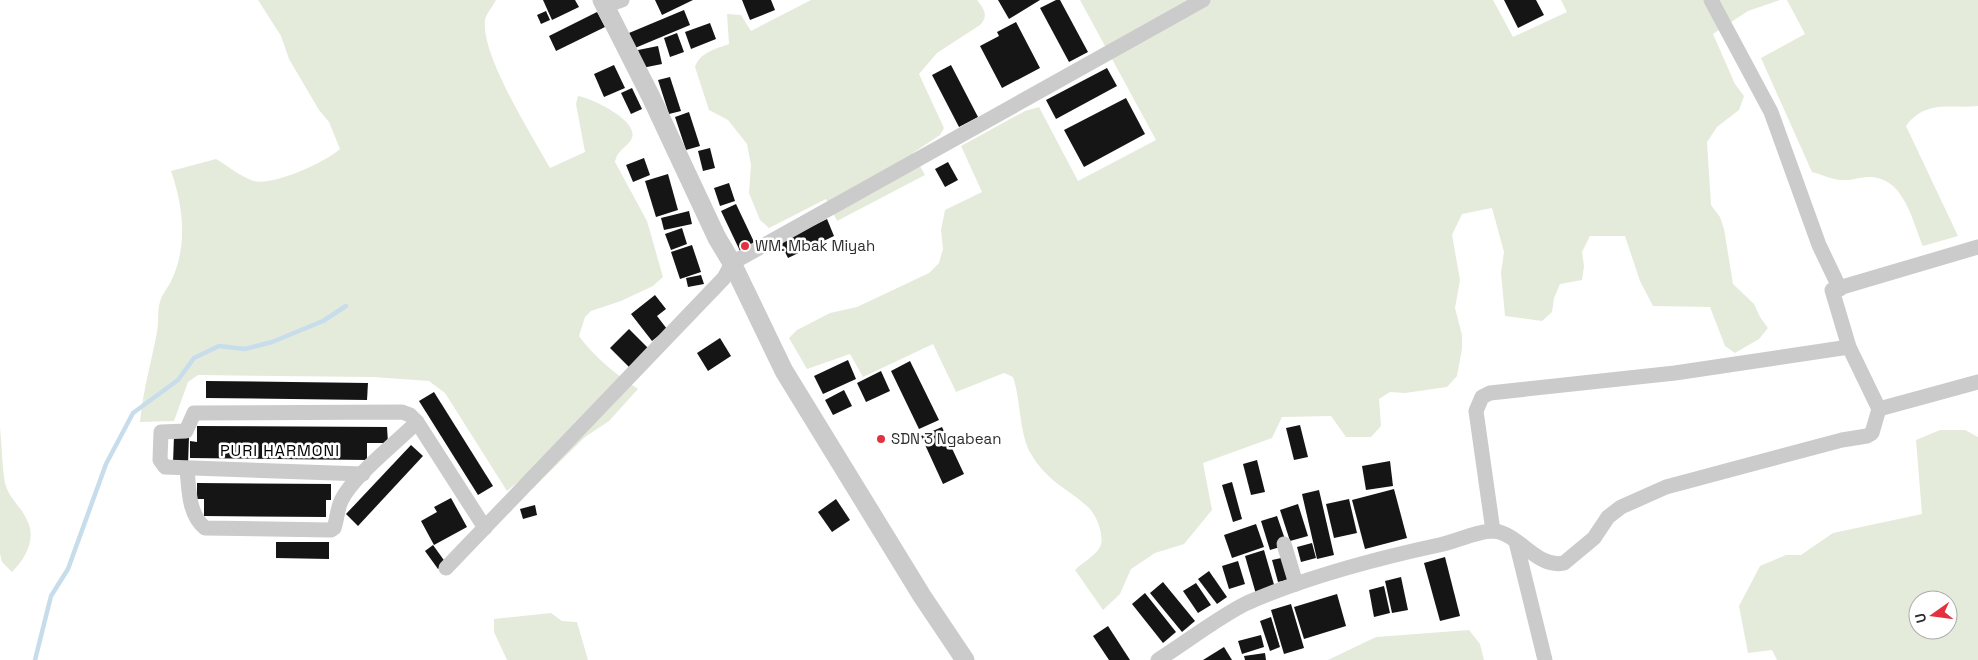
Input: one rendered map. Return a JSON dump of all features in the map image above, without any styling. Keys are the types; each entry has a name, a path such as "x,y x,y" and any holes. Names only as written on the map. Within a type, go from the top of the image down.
{"street":[{"path":"446,568 590,415 724,278 732,263 1202,0"},
{"path":"1711,0 1771,112 1819,245 1840,289"},
{"path":"610,2 651,97 717,238 732,263 784,371 922,596 965,660"},
{"path":"1158,660 1246,604 1296,584 1385,556 1442,545 1493,531 1516,542 1549,563 1564,563 1594,538 1608,517 1621,507 1666,488 1872,433 1879,409 1849,347 1832,290 1978,247"},
{"path":"1493,531 1476,411 1482,397 1490,393 1675,373 1849,347"},
{"path":"1879,409 1978,382"},
{"path":"363,474 165,467 161,464 162,432 186,430 194,412 402,412 410,415 417,422 485,528"},
{"path":"187,468 190,500 200,523 205,528 331,530 336,523 342,500 363,474 417,422"},
{"path":"1516,542 1545,660"},
{"path":"1284,544 1296,584"}],"green space":[{"path":"258,0 496,0 485,20 486,35 491,54 509,95 550,168 585,152 576,104 578,96 604,106 623,119 629,126 632,133 631,140 619,152 615,162 647,221 663,277 653,286 621,301 591,311 585,317 579,336 606,365 638,389 609,421 585,437 532,489 524,477 507,491 445,393 429,381 373,377 198,375 188,382 174,421 140,422 158,328 159,306 177,266 182,239 181,211 171,171 216,159 244,177 263,182 299,172 340,149 329,122 319,110 289,59 281,36"},
{"path":"811,0 977,0 985,16 980,25 937,53 919,74 944,128 940,135 913,153 925,175 837,221 826,199 769,228 760,220 749,193 751,165 747,144 728,120 709,110 695,67 705,54 729,44 727,14 741,15 751,31"},
{"path":"1080,0 1493,0 1513,37 1567,12 1561,0 1780,0 1748,11 1713,34 1735,84 1744,96 1739,110 1717,127 1707,142 1711,205 1720,217 1724,229 1733,284 1754,304 1768,328 1759,339 1735,353 1725,346 1710,307 1653,306 1640,281 1625,236 1590,236 1582,252 1584,266 1582,280 1560,284 1554,298 1552,312 1542,321 1505,316 1501,273 1504,252 1492,208 1462,214 1452,235 1460,280 1455,308 1462,335 1462,349 1457,376 1447,387 1405,393 1390,392 1379,399 1381,426 1371,437 1346,437 1331,416 1282,417 1272,438 1203,463 1212,510 1184,544 1155,553 1131,569 1120,594 1103,610 1075,570 1100,547 1102,538 1097,521 1089,508 1051,479 1031,454 1024,437 1013,377 1004,373 956,392 933,344 863,377 850,354 807,369 789,338 797,330 830,313 857,307 929,273 939,263 943,249 941,230 945,210 982,192 961,146 1025,111 1039,107 1078,181 1156,140"},
{"path":"1787,0 1978,0 1978,106 1930,109 1922,112 1906,126 1958,236 1923,246 1905,202 1891,184 1881,179 1869,177 1838,180 1812,172 1761,58 1805,34"},
{"path":"0,428 5,483 9,494 27,520 31,534 25,555 12,572 2,562 0,554"},
{"path":"1940,430 1965,430 1978,437 1978,660 1777,660 1772,650 1748,653 1739,606 1760,566 1786,555 1801,555 1833,533 1922,514 1916,440"},
{"path":"551,613 562,621 577,622 588,660 507,660 494,632 494,619"},
{"path":"1469,630 1480,644 1484,660 1328,660 1376,637"}],"building":[{"path":"543,0 575,0 579,7 552,20"},
{"path":"655,0 693,0 662,15"},
{"path":"742,0 771,0 775,10 750,20"},
{"path":"998,0 1040,0 1009,19"},
{"path":"1060,0 1088,52 1069,62 1040,8"},
{"path":"1504,0 1536,0 1544,15 1518,28"},
{"path":"684,10 690,25 635,48 629,33"},
{"path":"546,11 550,20 541,24 537,15"},
{"path":"597,12 605,27 556,51 549,36"},
{"path":"1016,22 1040,68 1002,88 980,46 999,36 997,32"},
{"path":"710,23 716,39 691,49 685,32"},
{"path":"677,33 684,52 670,57 664,38"},
{"path":"658,46 662,64 642,68 638,50"},
{"path":"614,65 625,88 604,97 594,74"},
{"path":"951,65 978,117 959,127 932,75"},
{"path":"1107,68 1117,86 1056,119 1046,100"},
{"path":"670,77 681,111 669,114 658,80"},
{"path":"632,88 642,109 631,114 621,93"},
{"path":"1126,98 1145,134 1084,167 1064,130"},
{"path":"689,112 700,146 686,150 675,117"},
{"path":"710,148 715,168 703,171 698,151"},
{"path":"644,158 650,175 633,182 626,165"},
{"path":"948,162 958,180 945,187 935,169"},
{"path":"668,174 678,210 656,217 645,181"},
{"path":"729,183 735,201 720,206 714,188"},
{"path":"736,204 755,244 740,251 721,211"},
{"path":"689,211 692,224 664,230 661,218"},
{"path":"827,219 834,236 788,258 780,242"},
{"path":"682,228 687,244 671,250 665,234"},
{"path":"692,245 701,272 680,279 671,252"},
{"path":"701,275 704,284 688,287 686,278"},
{"path":"655,295 666,309 657,316 667,329 652,341 631,314"},
{"path":"629,329 648,348 629,367 610,348"},
{"path":"720,338 731,356 708,371 697,353"},
{"path":"848,360 856,379 823,394 814,376"},
{"path":"910,361 939,420 919,429 891,371"},
{"path":"881,371 890,391 866,402 857,383"},
{"path":"206,381 368,383 367,400 206,398"},
{"path":"844,390 852,406 833,415 825,400"},
{"path":"434,392 493,486 478,495 419,401"},
{"path":"1300,425 1308,457 1294,460 1286,428"},
{"path":"197,426 387,427 388,443 367,443 367,460 190,458 190,441 197,442"},
{"path":"942,427 964,474 943,484 921,436"},
{"path":"174,436 189,437 188,464 173,463"},
{"path":"411,445 423,456 358,526 346,514"},
{"path":"1257,460 1265,492 1251,495 1243,464"},
{"path":"1390,461 1393,486 1366,490 1362,466"},
{"path":"1232,482 1242,519 1233,522 1222,485"},
{"path":"197,483 331,484 331,500 326,500 326,517 204,516 204,499 197,499"},
{"path":"1394,489 1407,538 1365,549 1352,500"},
{"path":"1319,490 1334,555 1317,559 1302,494"},
{"path":"451,498 467,527 434,545 421,521 437,512 434,507"},
{"path":"836,499 850,520 832,532 818,512"},
{"path":"1349,499 1357,533 1334,538 1326,504"},
{"path":"1298,504 1308,536 1290,541 1280,510"},
{"path":"535,505 537,515 523,519 520,509"},
{"path":"1277,516 1287,545 1270,550 1261,521"},
{"path":"1256,524 1264,547 1232,558 1224,535"},
{"path":"276,542 329,542 329,559 276,558"},
{"path":"1312,543 1316,558 1301,562 1297,547"},
{"path":"433,545 446,563 438,569 425,551"},
{"path":"1264,550 1275,588 1256,594 1245,556"},
{"path":"1286,557 1291,579 1278,582 1272,560"},
{"path":"1445,557 1460,616 1440,621 1424,563"},
{"path":"1238,561 1245,584 1229,589 1222,566"},
{"path":"1209,571 1227,597 1217,604 1198,579"},
{"path":"1401,577 1408,610 1392,613 1385,581"},
{"path":"1163,582 1195,621 1182,632 1150,593"},
{"path":"1196,583 1211,605 1198,613 1183,591"},
{"path":"1384,586 1390,613 1374,617 1369,590"},
{"path":"1145,593 1176,632 1163,643 1132,604"},
{"path":"1337,594 1346,626 1304,639 1294,607"},
{"path":"1291,604 1304,648 1284,654 1271,610"},
{"path":"1271,617 1280,647 1270,651 1260,621"},
{"path":"1108,626 1130,660 1109,660 1093,636"},
{"path":"1261,635 1264,647 1242,654 1238,641"},
{"path":"1224,647 1232,660 1203,660"},
{"path":"1265,653 1266,660 1245,660 1244,656"}],"waterway":[{"path":"35,660 51,596 68,569 106,464 133,413 178,380 194,358 219,346 245,349 272,342 323,321 346,306"}],"place":[{"name":"WM. Mbak Miyah","path":"745,246"},
{"name":"SDN 3 Ngabean","path":"881,439"}],"district":[{"name":"PURI HARMONI","path":"280,450"}]}
